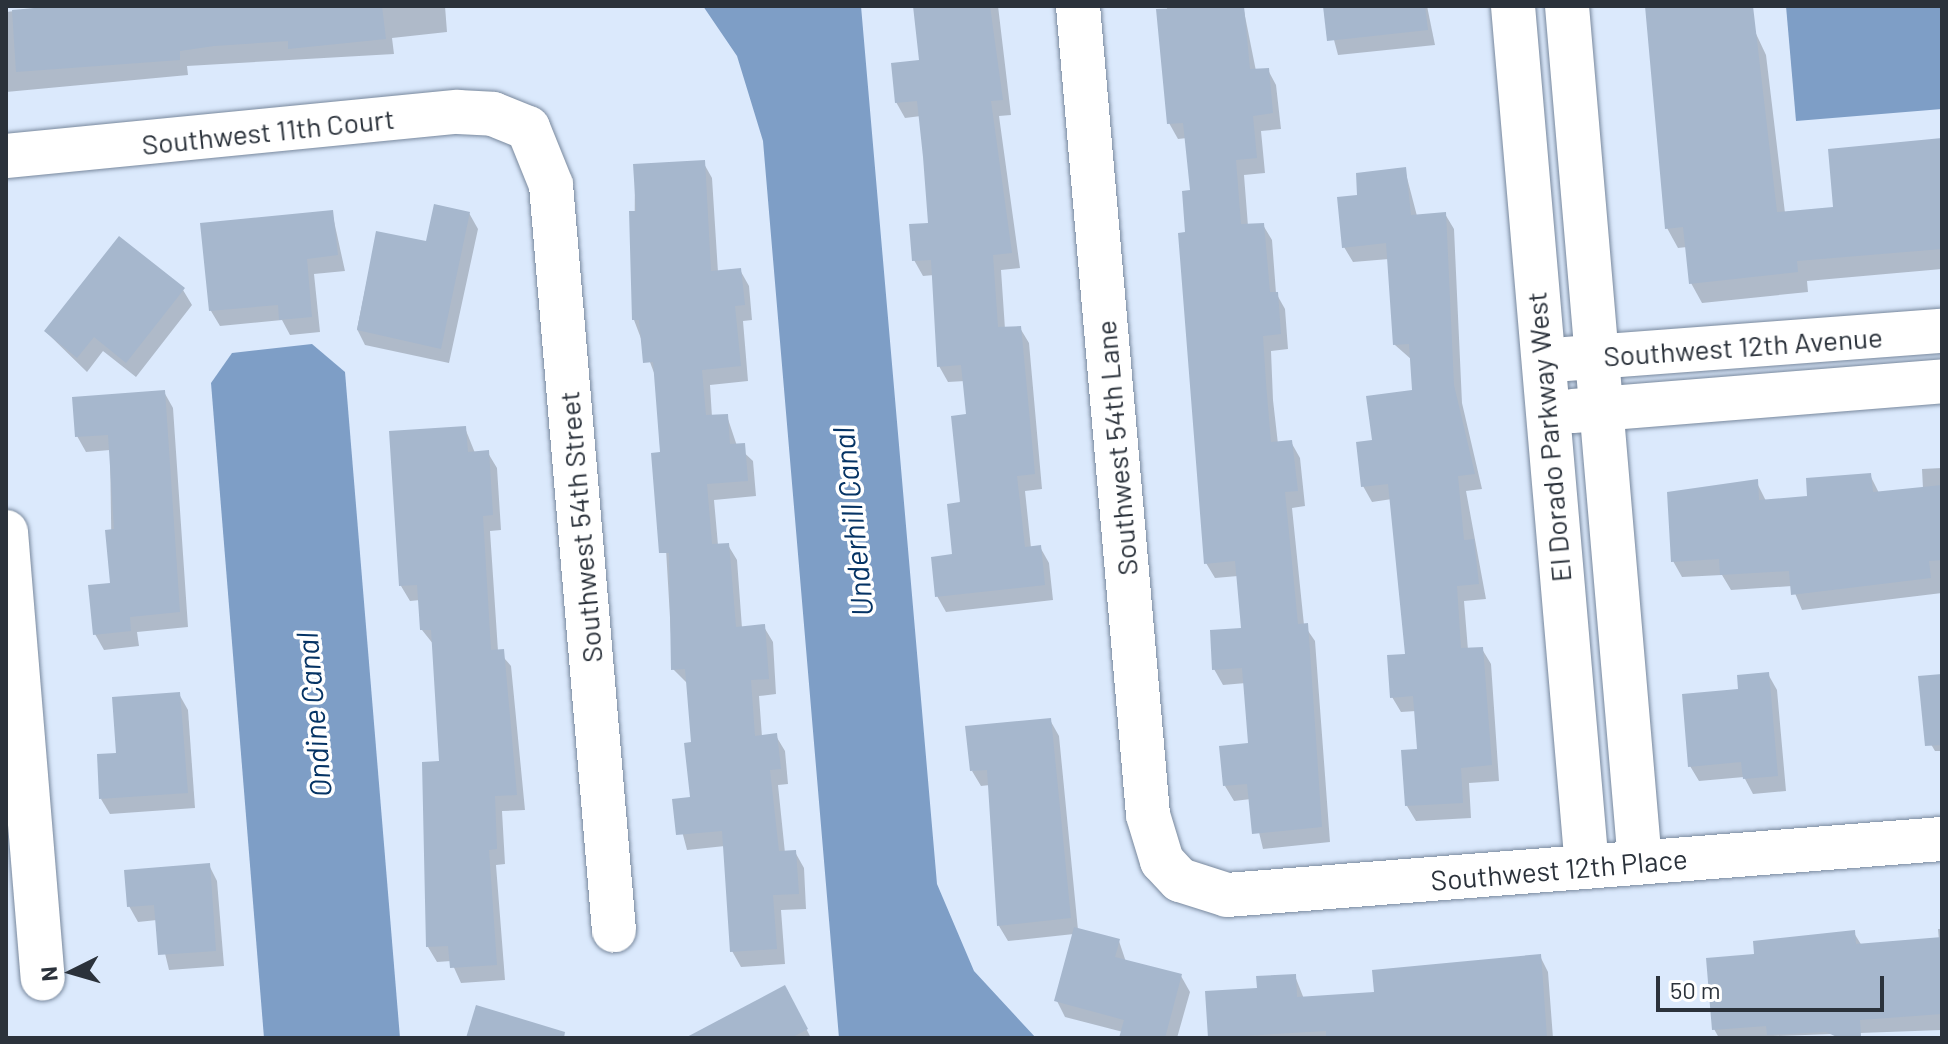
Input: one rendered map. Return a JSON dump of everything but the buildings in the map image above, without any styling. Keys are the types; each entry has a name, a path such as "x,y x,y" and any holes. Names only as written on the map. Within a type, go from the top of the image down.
{"street":[{"name":"Southwest 54th Lane","path":"1078,6 1148,815 1162,861 1180,880"},
{"name":"El Dorado Parkway West","path":"1513,6 1587,867"},
{"name":"El Dorado Parkway West","path":"1567,6 1640,862"},
{"name":"Southwest 11th Court","path":"6,156 458,112 493,114 528,128"},
{"name":"Southwest 54th Street","path":"528,128 551,185 614,930"},
{"name":"Southwest 12th Avenue","path":"1543,361 1942,331"},
{"name":"Southwest 12th Avenue","path":"1547,414 1942,381"},
{"path":"6,532 43,978"},
{"name":"Southwest 12th Place","path":"1180,880 1227,895 1942,839"}],"water":[{"name":"Underhill Canal","path":"703,6 861,6 937,884 974,971 1036,1038 839,1038 763,141 737,56"},
{"path":"1786,6 1942,6 1942,109 1796,121"},
{"name":"Ondine Canal","path":"312,344 345,372 400,1038 264,1038 211,383 232,353"}]}
